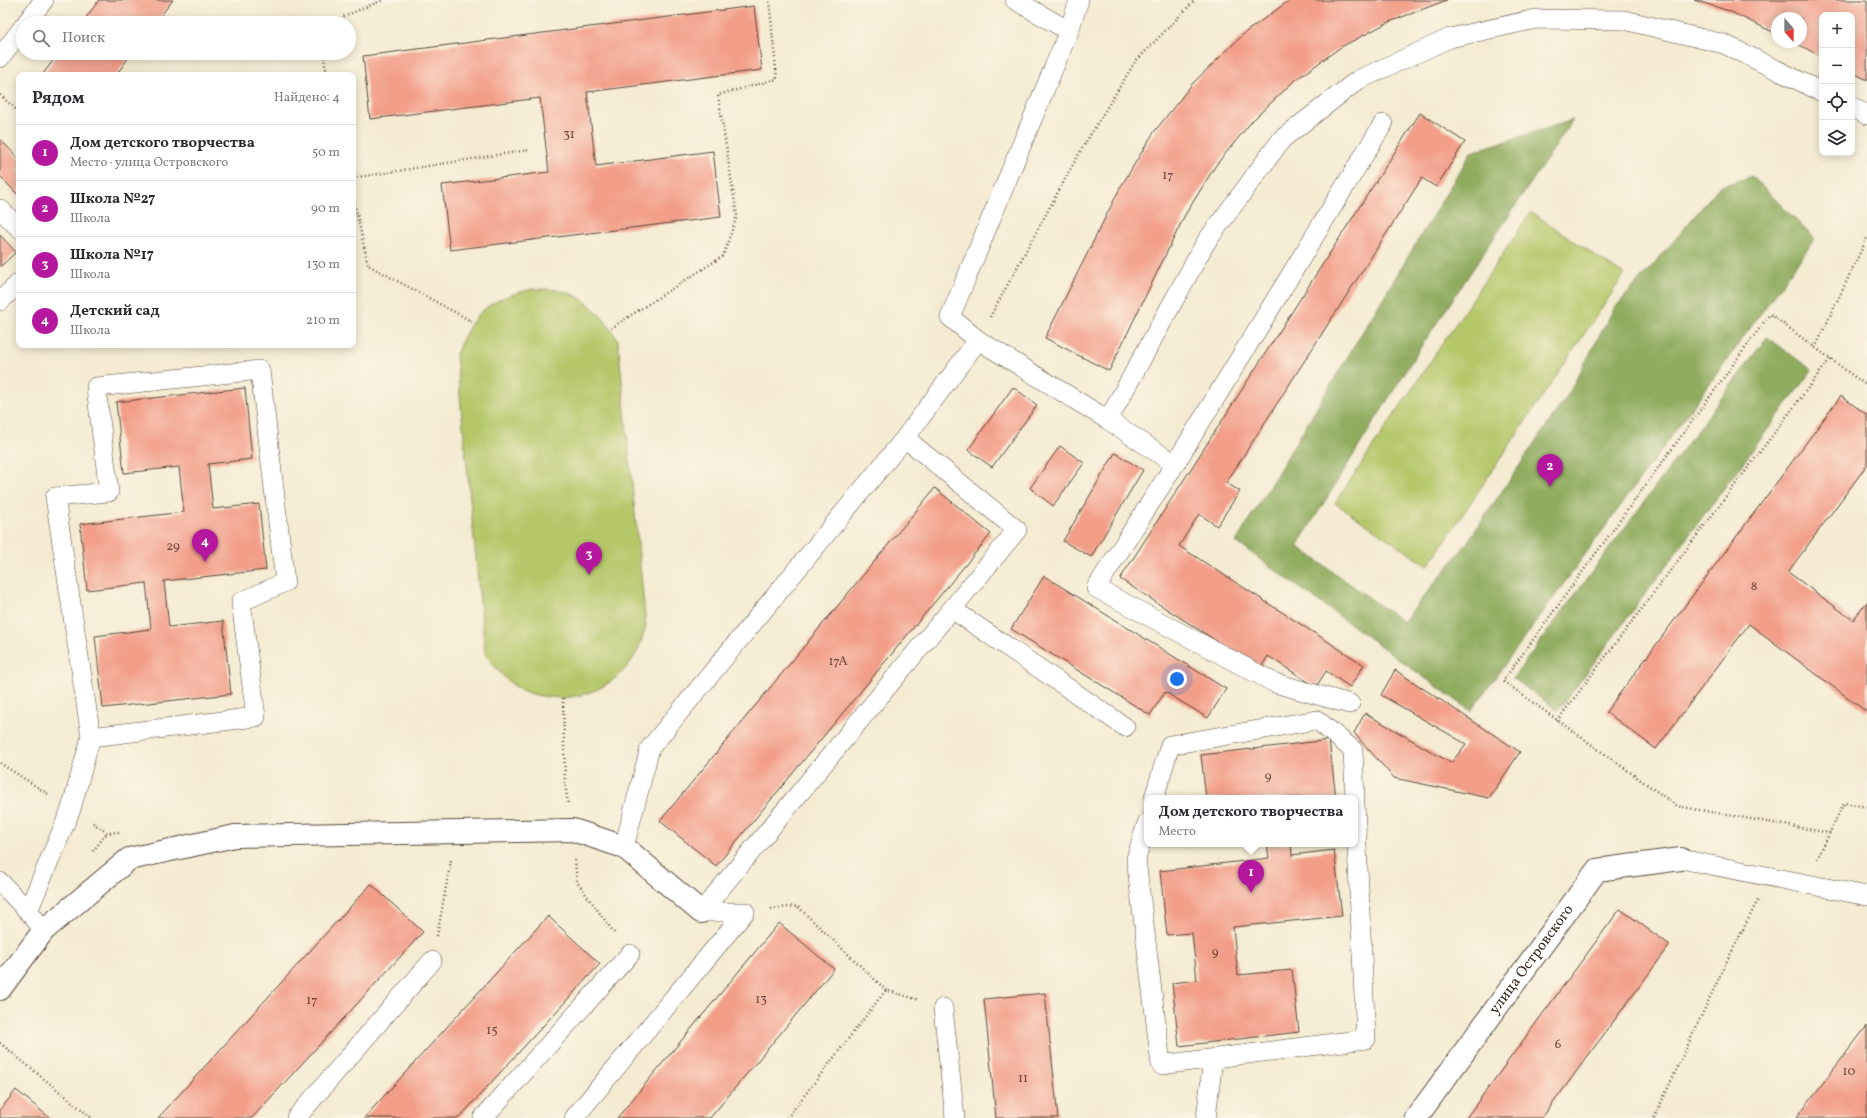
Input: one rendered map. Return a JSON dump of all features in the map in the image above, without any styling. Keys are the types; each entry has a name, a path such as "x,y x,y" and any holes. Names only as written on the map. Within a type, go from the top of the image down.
{"street":[{"path":"0,989 44,930 129,859 235,836 573,830 624,847 701,912"},
{"name":"улица Островского","path":"1416,1118 1597,870 1681,859"}],"lane":[{"path":"31,16 44,0"},
{"path":"1015,0 1069,31"},
{"path":"1079,0 1069,31 950,317 978,340 1108,420 1175,464"},
{"path":"1108,420 1206,242 1282,140 1358,80 1450,38 1536,20 1624,20 1724,44 1819,91"},
{"path":"0,58 16,36"},
{"path":"1855,109 1867,115"},
{"path":"1350,704 1275,683 1096,588 1175,464 1383,124"},
{"path":"0,209 16,225"},
{"path":"0,301 16,286"},
{"path":"624,847 650,748 905,438 978,340"},
{"path":"28,911 71,809 92,737 55,497 109,492 96,387 260,370 285,582 241,602 256,717 92,737"},
{"path":"701,912 1017,530 905,438"},
{"path":"952,609 1125,727"},
{"path":"1155,795 1170,745 1317,720 1353,750 1355,795"},
{"path":"1144,833 1136,859 1161,1065 1366,1039 1357,847"},
{"path":"1681,859 1867,896"},
{"path":"0,882 44,930"},
{"path":"701,912 745,912"},
{"path":"574,1118 745,912"},
{"path":"483,1118 630,954"},
{"path":"296,1118 432,961"},
{"path":"943,1008 955,1118"},
{"path":"1206,1118 1213,1059"}],"path":[{"path":"344,16 383,0"},
{"path":"611,328 722,256 737,216 718,94 777,79 769,0"},
{"path":"978,340 1081,150 1135,62 1195,0"},
{"path":"324,60 326,72"},
{"path":"0,95 16,109"},
{"path":"356,178 528,150"},
{"path":"356,210 368,265 473,322"},
{"path":"1815,348 1867,238"},
{"path":"1830,833 1678,806 1503,682 1770,314 1867,386"},
{"path":"1557,721 1830,359"},
{"path":"563,698 565,783 573,830 577,882 630,954"},
{"path":"0,763 71,809"},
{"path":"1808,884 1844,803 1867,807"},
{"path":"432,961 456,832"},
{"path":"1654,1118 1725,965 1770,877"},
{"path":"745,912 797,906 886,990 943,1008"},
{"path":"788,1118 886,990"},
{"path":"0,1044 92,1118"}],"green space":[{"path":"1573,120 1420,348 1297,546 1403,622 1464,547 1569,393 1613,310 1719,187 1752,176 1815,239 1471,711 1236,542 1471,152"},
{"path":"1531,212 1624,275 1428,566 1335,503"},
{"path":"532,289 557,290 577,296 593,308 607,323 618,340 646,626 640,646 628,666 603,686 588,693 573,697 556,698 540,696 518,688 502,675 485,653 456,354 469,327 476,317 484,310 493,303 504,298"},
{"path":"1767,337 1812,370 1558,711 1513,678"}],"building":[{"path":"99,0 173,0 160,16 87,16"},
{"path":"1290,0 1447,0 1389,22 1341,47 1294,81 1253,120 1216,165 1185,215 1109,371 1045,338 1120,188 1154,132 1193,83 1247,31"},
{"path":"1694,0 1867,0 1867,80 1855,74 1855,12 1819,12 1819,55 1805,48 1807,48 1807,12 1771,12 1771,31 1729,11"},
{"path":"754,6 762,70 587,92 596,166 713,151 721,217 450,250 442,185 549,172 540,98 370,119 363,56"},
{"path":"54,60 127,60 118,72 44,72"},
{"path":"1420,113 1465,142 1436,187 1422,178 1226,483 1240,491 1217,526 1199,514 1179,546 1364,665 1350,687 1326,671 1316,687 1268,656 1260,669 1120,579"},
{"path":"0,139 16,156 16,193 0,176"},
{"path":"0,235 16,252 0,267"},
{"path":"1013,387 1037,405 992,467 968,450"},
{"path":"245,388 252,459 208,464 213,509 259,504 266,570 164,581 169,627 223,621 231,694 103,708 95,636 151,629 146,583 87,590 80,524 184,512 179,467 124,473 116,402"},
{"path":"1841,396 1867,415 1867,465 1788,572 1853,620 1867,602 1867,712 1749,624 1656,749 1606,712"},
{"path":"1060,446 1084,463 1053,506 1030,488"},
{"path":"1115,453 1143,470 1091,557 1063,541"},
{"path":"935,488 991,534 716,866 660,821"},
{"path":"1044,576 1226,689 1208,718 1165,692 1150,715 1011,629"},
{"path":"1395,670 1520,752 1489,798 1394,778 1354,733 1365,713 1451,763 1466,744 1381,695"},
{"path":"1329,740 1336,795 1206,795 1201,755"},
{"path":"1267,847 1291,847 1292,855 1334,850 1342,916 1233,927 1238,975 1292,970 1299,1032 1179,1046 1172,983 1197,980 1192,933 1167,935 1160,871 1269,858"},
{"path":"371,884 423,932 252,1118 158,1118"},
{"path":"1620,909 1670,945 1542,1118 1466,1118"},
{"path":"548,916 600,964 459,1118 364,1118"},
{"path":"779,923 834,969 710,1118 617,1118"},
{"path":"1045,993 1058,1118 996,1118 984,999"},
{"path":"1867,1026 1867,1118 1796,1118"},
{"path":"16,1090 50,1118 0,1118 0,1110"}],"place":[{"name":"Школа №27","path":"1550,487"},
{"name":"Детский сад","path":"205,562"},
{"name":"Школа №17","path":"589,575"},
{"name":"Дом детского творчества","path":"1251,893"}]}
